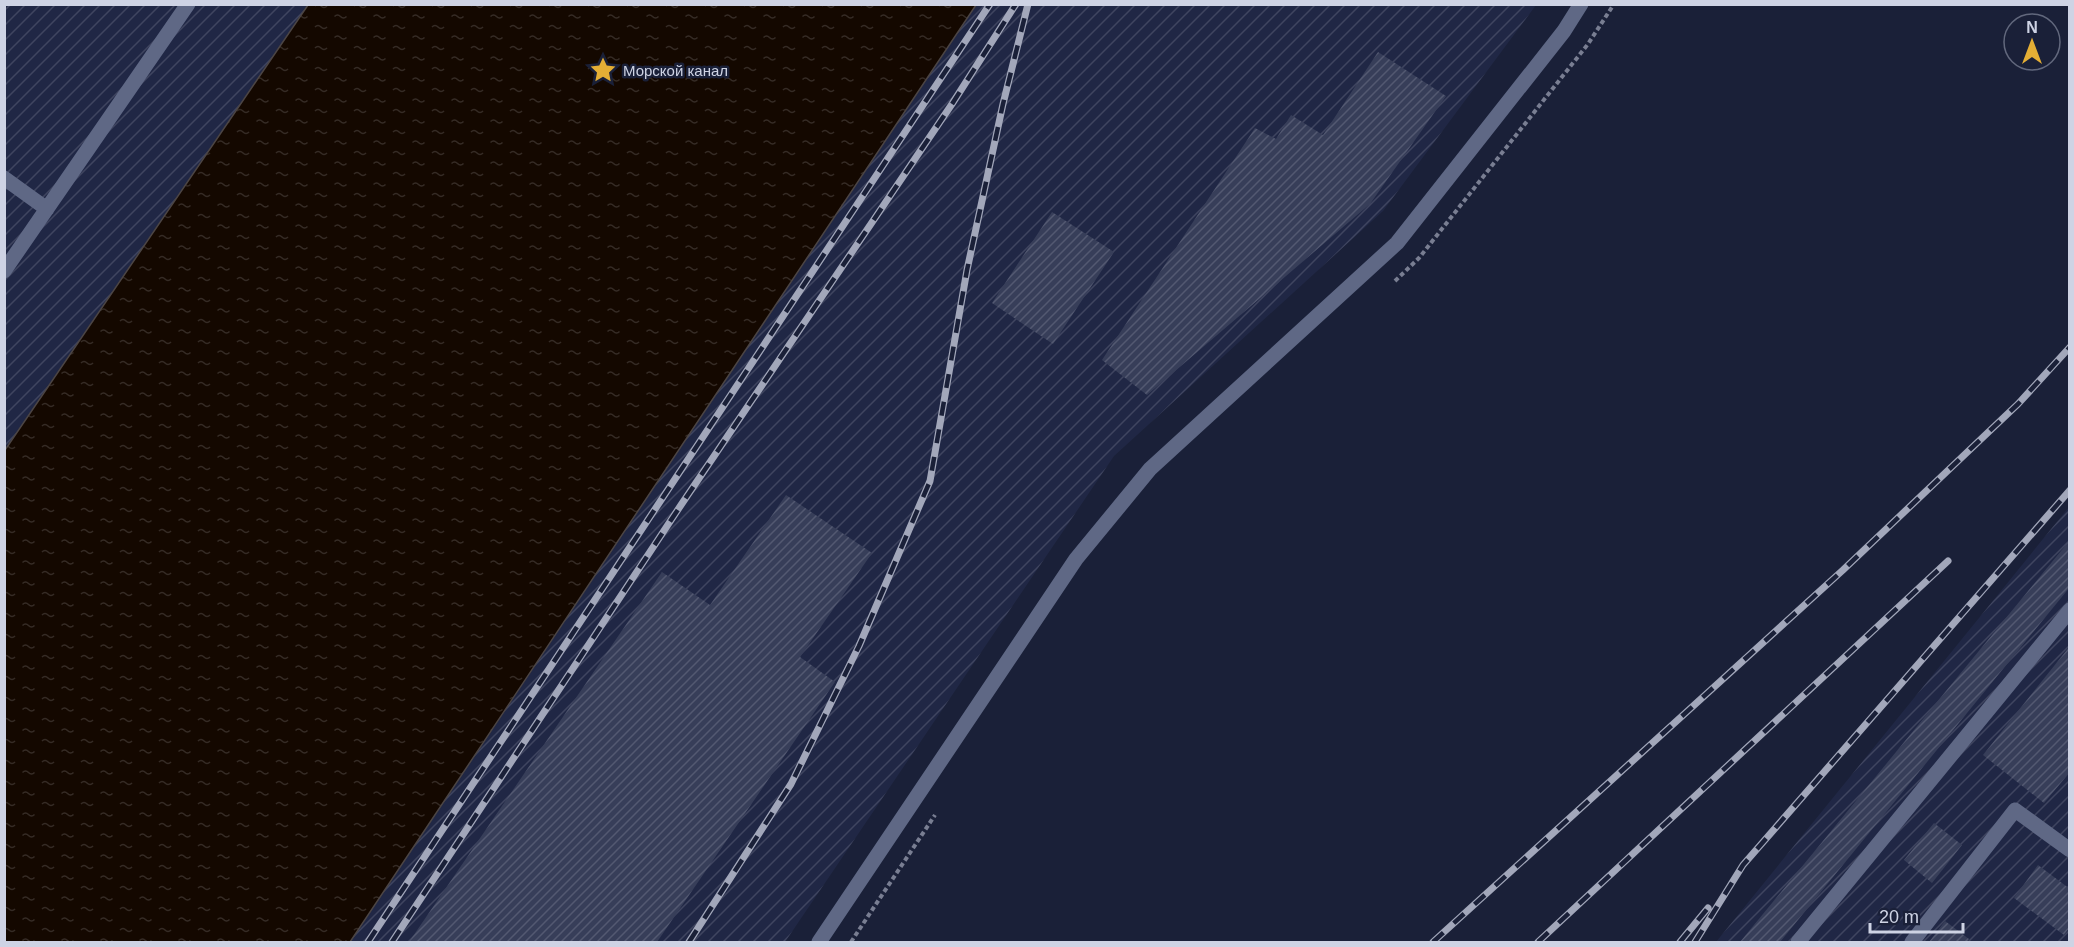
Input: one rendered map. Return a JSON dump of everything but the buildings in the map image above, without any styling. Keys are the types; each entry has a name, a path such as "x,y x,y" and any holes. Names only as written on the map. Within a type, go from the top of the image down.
{"lane":[{"path":"4,271 188,4"},
{"path":"819,942 1076,559 1150,469 1396,243 1564,30 1581,4"},
{"path":"4,178 47,209"},
{"path":"1798,942 2070,610"},
{"path":"1912,942 2015,810 2070,850"}],"path":[{"path":"1393,282 1419,258 1588,44 1614,4"},
{"path":"851,942 936,814"}],"shaded area":[{"path":"5,5 308,5 5,450"},
{"path":"976,5 1536,5 1383,211 1114,456 785,942 350,942"},
{"path":"2069,507 2069,942 1716,942"}],"water":[{"name":"Морской канал","path":"308,5 976,5 350,942 5,942 5,450"}],"railway":[{"path":"368,942 990,4"},
{"path":"392,942 681,505 952,104 1016,4"},
{"path":"689,942 791,784 859,646 930,481 967,270 1003,104 1028,4"},
{"path":"1433,942 1843,570 2018,404 2070,347"},
{"path":"1695,942 1743,865 2070,490"},
{"path":"1538,942 1948,561"},
{"path":"1680,942 1708,908"}],"place":[{"name":"Морской канал","path":"603,70"}]}
